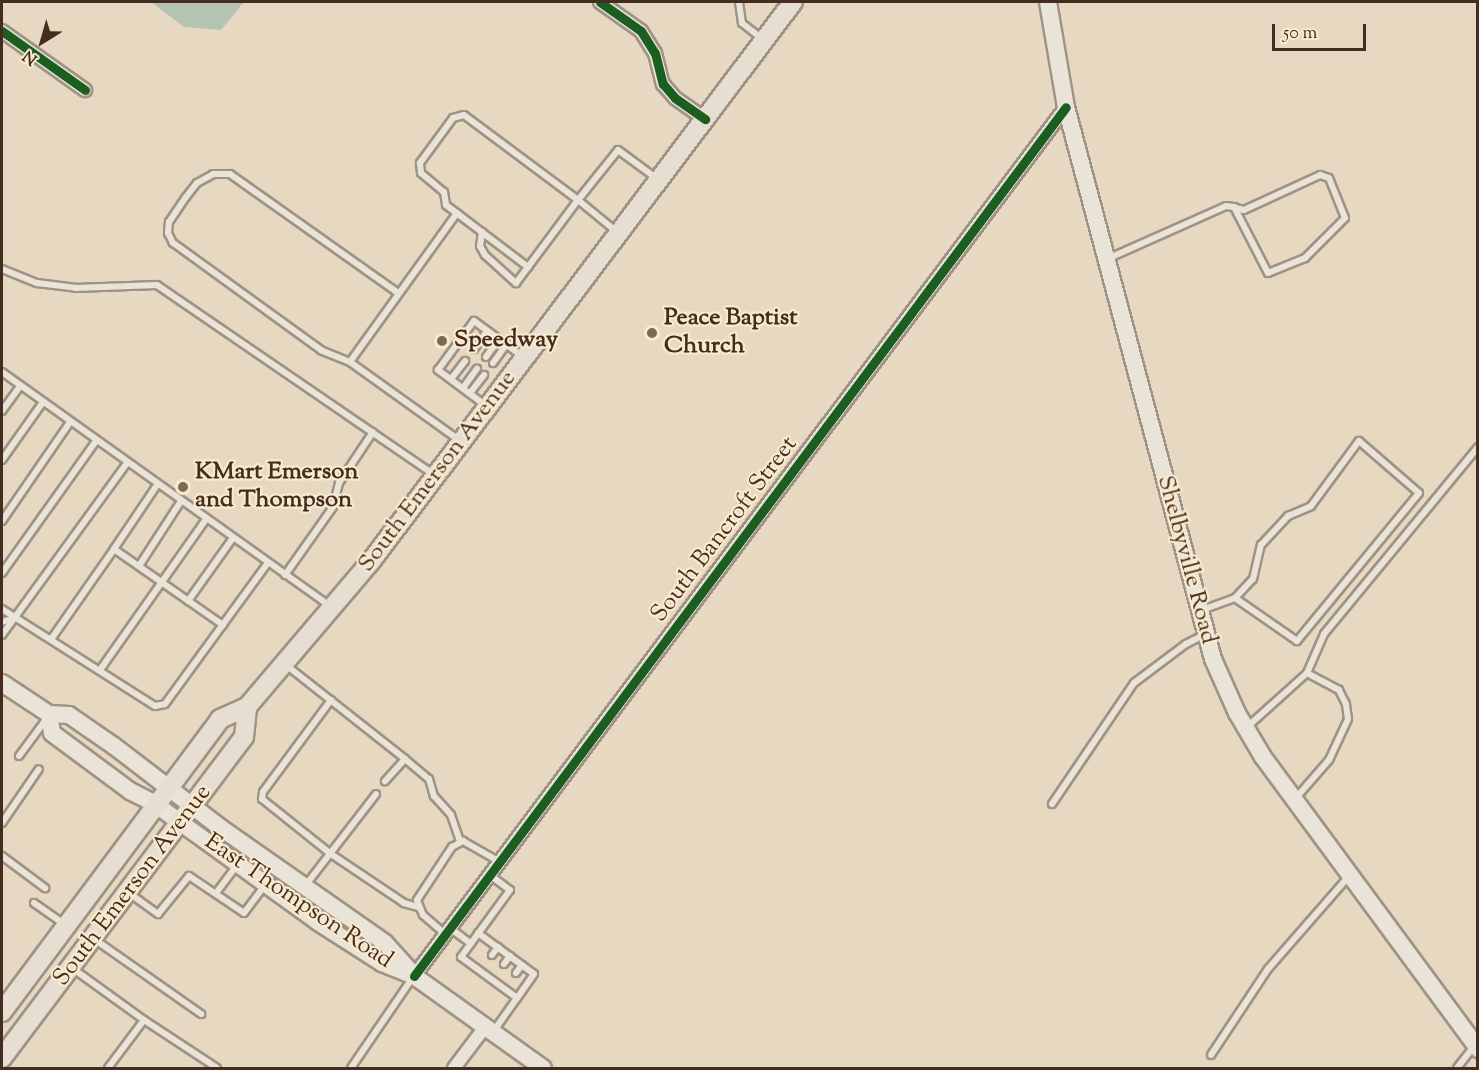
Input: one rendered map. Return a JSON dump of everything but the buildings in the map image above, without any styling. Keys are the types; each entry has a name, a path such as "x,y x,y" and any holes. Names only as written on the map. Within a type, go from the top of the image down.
{"main road":[{"name":"Shelbyville Road","path":"1048,2 1066,107 1205,635 1246,729 1294,800 1476,1047"},
{"name":"South Emerson Avenue","path":"2,1012 220,719 247,707 436,476 790,3"},
{"name":"East Thompson Road","path":"2,682 49,714 69,715 192,806 385,943 414,976 543,1068"},
{"name":"South Emerson Avenue","path":"2,1058 94,939 244,737 247,707"},
{"name":"East Thompson Road","path":"49,714 52,733 130,790 155,804 237,864 382,963 414,976"}],"street":[{"path":"600,2 641,31 655,53 663,84 675,98 705,119"},
{"path":"2,31 85,90"},
{"name":"South Bancroft Street","path":"414,976 1066,107"},
{"path":"454,1068 489,1030"}],"lane":[{"path":"739,2 742,23 764,40"},
{"path":"528,267 446,205 444,192 426,178 419,167 453,118 459,115 469,117 579,200 618,234"},
{"path":"482,232 480,246 485,255 516,283 618,150 659,180"},
{"path":"398,292 230,174 213,174 197,183 169,222 168,233 173,243 321,350 350,362 461,442"},
{"path":"1106,260 1226,206 1233,207 1244,210 1320,175 1329,178 1345,218 1305,258 1268,273 1233,207"},
{"path":"350,362 398,292 457,213"},
{"path":"2,269 37,283 75,288 157,285 436,476"},
{"path":"488,407 438,370 474,321 525,358"},
{"path":"474,349 487,331"},
{"path":"486,357 499,339"},
{"path":"493,363 507,344"},
{"path":"451,380 465,361"},
{"path":"463,388 477,369"},
{"path":"2,372 157,485 331,607"},
{"path":"470,393 484,375"},
{"path":"2,411 20,386"},
{"path":"2,460 43,402"},
{"path":"2,521 70,422"},
{"path":"285,575 333,507 339,483 373,432"},
{"path":"2,573 96,441"},
{"path":"1199,611 1235,598 1253,579 1261,545 1288,516 1311,506 1359,441 1419,493 1297,642 1235,598"},
{"path":"1246,729 1307,673 1324,634 1478,447"},
{"path":"2,635 128,464"},
{"path":"52,638 157,485"},
{"path":"139,566 181,501"},
{"path":"100,670 206,519"},
{"path":"188,601 233,538"},
{"path":"114,549 223,625"},
{"path":"2,609 52,638 155,706 165,704 268,563"},
{"path":"2,622 14,618"},
{"path":"1052,804 1134,682 1186,644 1205,635"},
{"path":"284,663 429,779 434,796 451,815 460,841"},
{"path":"1294,800 1329,760 1348,719 1346,704 1339,690 1307,673"},
{"path":"331,700 263,792 262,799 331,854 404,903 418,907 448,931 471,944"},
{"path":"19,756 49,714"},
{"path":"385,781 405,759"},
{"path":"2,823 39,769"},
{"path":"305,887 376,794"},
{"path":"460,841 472,844 500,862"},
{"path":"418,907 424,886 460,841"},
{"path":"2,856 45,888"},
{"path":"216,893 237,864"},
{"path":"490,874 510,890 461,957 506,986 517,998"},
{"path":"1211,1054 1268,969 1349,875"},
{"path":"128,892 158,914 189,876 244,913 266,884"},
{"path":"34,903 66,926"},
{"path":"478,933 534,974 489,1030"},
{"path":"94,939 201,1014"},
{"path":"492,955 498,947"},
{"path":"504,964 510,956"},
{"path":"516,973 522,965"},
{"path":"72,968 144,1020 217,1068"},
{"path":"351,1068 414,976"},
{"path":"108,1068 144,1020"},
{"path":"1457,1068 1476,1047"}],"shaded area":[{"path":"151,2 244,2 221,30 184,27"}],"cycle path":[{"path":"600,2 641,31 655,53 663,84 675,98 705,119"},
{"path":"2,31 85,90"},
{"path":"414,976 1066,107"}],"place":[{"name":"Peace Baptist Church","path":"652,333"},
{"name":"Speedway","path":"442,341"},
{"name":"KMart Emerson and Thompson","path":"183,487"}]}
